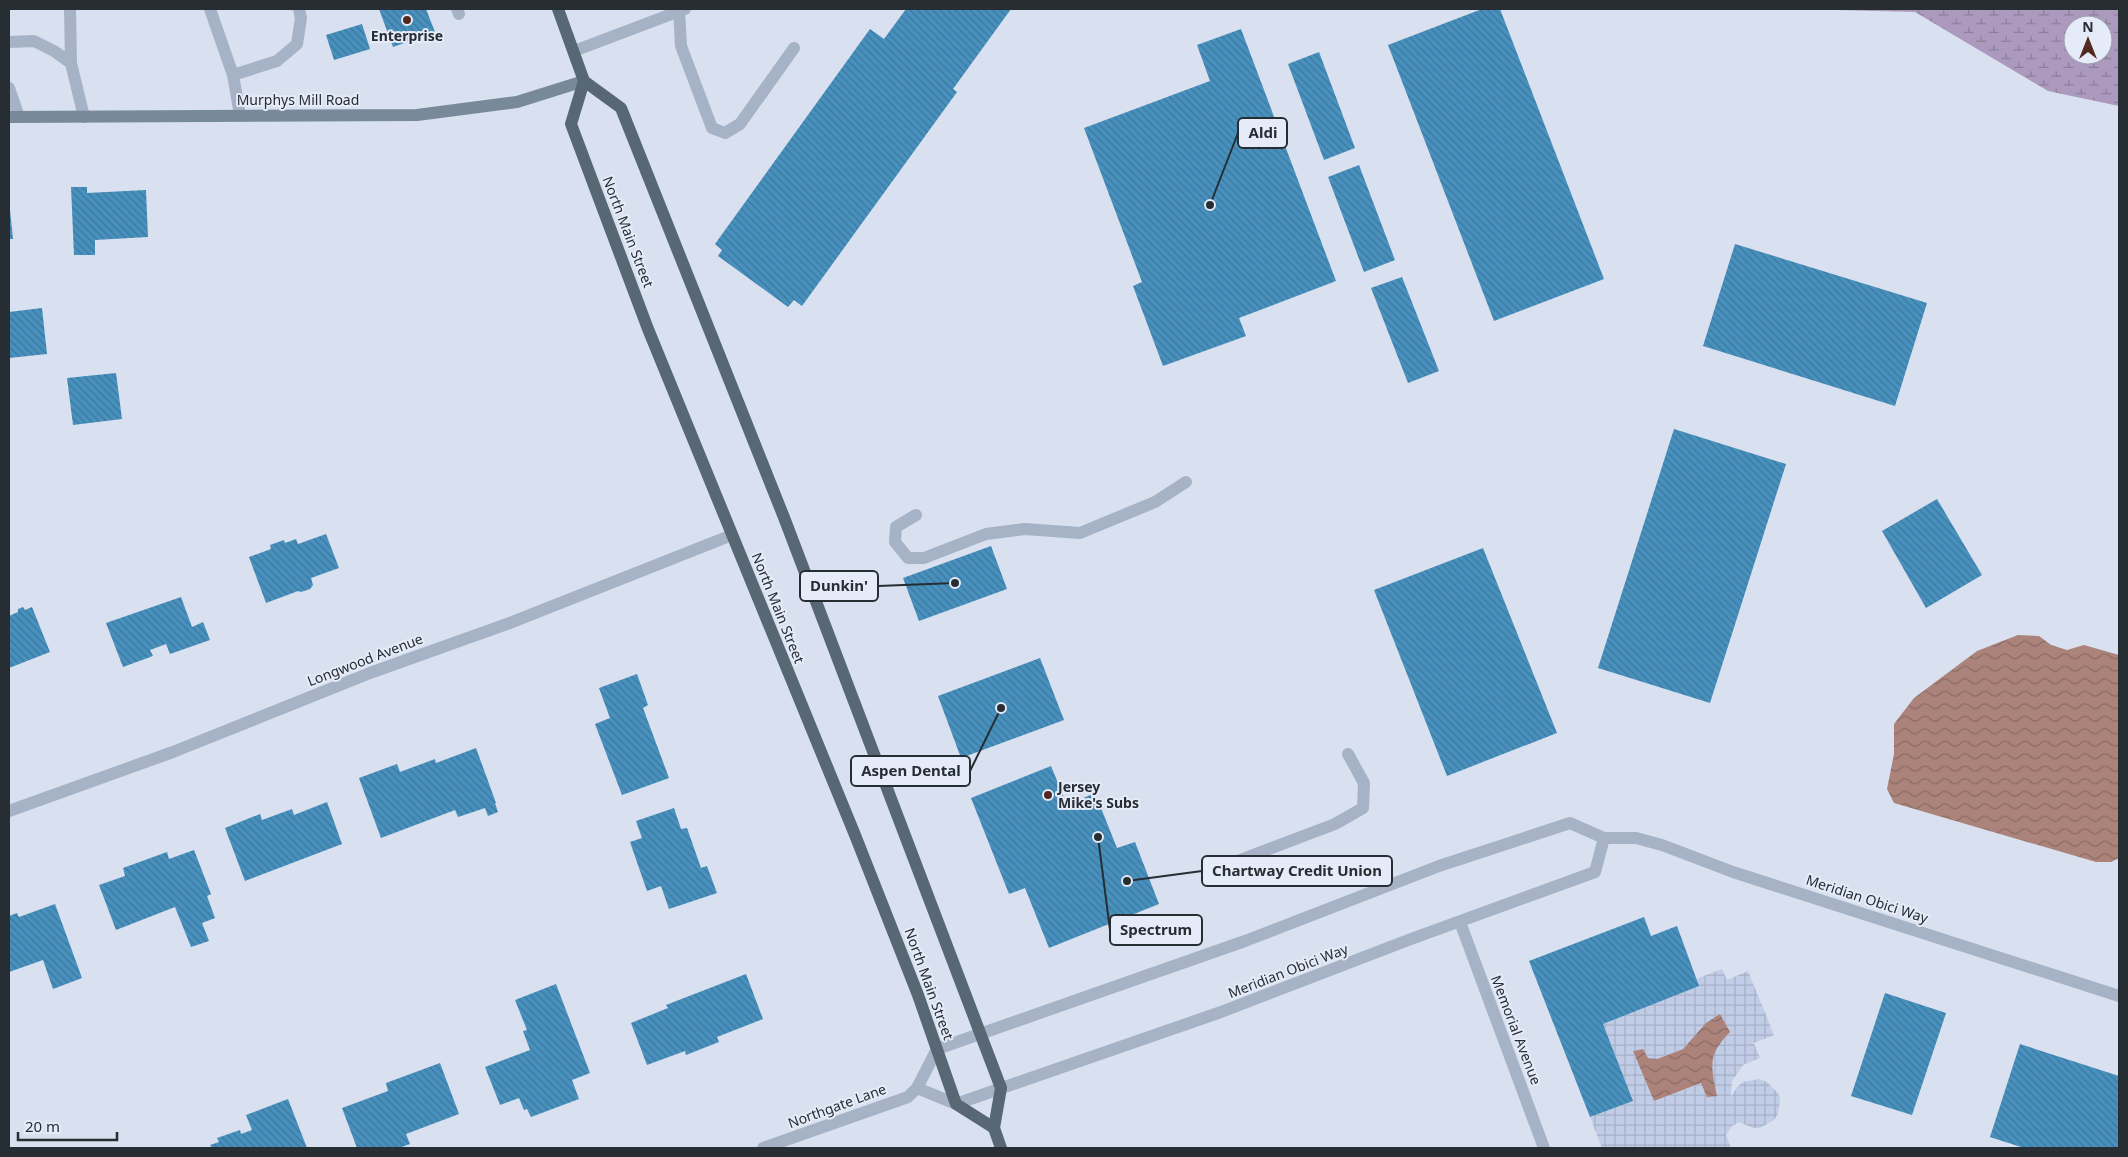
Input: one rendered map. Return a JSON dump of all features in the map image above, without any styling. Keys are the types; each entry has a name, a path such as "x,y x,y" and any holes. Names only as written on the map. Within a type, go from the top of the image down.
{"main road":[{"path":"558,9 584,81 621,108 632,131 785,520 1001,1088 994,1128 1001,1148"},
{"name":"North Main Street","path":"584,81 571,124 648,329 855,835 918,995 956,1104"},
{"path":"956,1104 994,1128"}],"street":[{"path":"70,9 71,63 84,117"},
{"path":"210,9 232,75 240,115"},
{"path":"232,75 277,62 297,44 301,18 300,9"},
{"path":"574,50 681,9 680,46 712,128 725,133 740,124 794,48"},
{"path":"9,42 34,41 54,50 71,63"},
{"name":"Murphys Mill Road","path":"14,117 417,115 517,102 584,81"},
{"path":"9,88 14,117"},
{"path":"916,515 896,527 895,542 908,558 924,558 986,534 1025,529 1080,533 1156,502 1186,482"},
{"name":"Longwood Avenue","path":"9,811 173,752 370,673 510,623 732,535"},
{"path":"1219,868 1335,824 1363,808 1364,783 1348,754"},
{"name":"Meridian Obici Way","path":"937,1050 1245,941 1439,866 1570,823 1604,838 1636,838 1662,845 1733,872 2119,996"},
{"name":"Meridian Obici Way","path":"956,1104 1221,1012 1595,872 1604,838"},
{"name":"Memorial Avenue","path":"1460,922 1544,1148"},
{"name":"Northgate Lane","path":"763,1148 908,1097 917,1088 937,1050"},
{"path":"917,1088 956,1104"}],"green space":[{"path":"1798,9 2119,9 2119,106 2048,91 1915,12"}],"shaded area":[{"path":"1722,969 1727,980 1748,971 1774,1035 1754,1043 1760,1058 1743,1065 1732,1081 1731,1097 1737,1087 1743,1082 1759,1079 1767,1082 1778,1093 1780,1099 1778,1114 1774,1120 1760,1128 1753,1128 1739,1122 1732,1126 1726,1135 1731,1148 1602,1148 1590,1117 1633,1101 1603,1024 1696,979","holes":["1690,1041 1721,1041 1714,1051 1711,1069 1716,1096 1702,1083 1654,1101 1633,1051 1643,1049 1648,1058 1657,1059 1683,1049"]}],"water":[{"path":"2018,635 2039,636 2051,645 2067,650 2084,645 2119,655 2119,858 2111,862 2096,862 1894,803 1887,789 1894,754 1894,724 1914,698 1977,651"},
{"path":"1720,1014 1730,1032 1717,1047 1714,1054 1712,1069 1717,1096 1707,1097 1701,1083 1654,1101 1633,1051 1643,1049 1648,1058 1657,1059 1683,1049 1706,1023"}],"building":[{"name":"Enterprise","path":"379,9 426,9 435,32 393,47"},
{"path":"906,9 1011,9 953,89 957,92 802,306 794,300 788,307 718,256 722,250 715,244 870,29 884,39"},
{"path":"1482,9 1500,9 1604,279 1494,321 1388,45"},
{"path":"362,24 370,49 334,60 326,35"},
{"path":"1241,29 1336,281 1239,318 1246,336 1163,366 1133,286 1142,282 1084,128 1210,81 1197,45"},
{"path":"1319,52 1355,148 1324,160 1288,64"},
{"path":"1359,165 1395,260 1364,272 1328,177"},
{"path":"71,187 87,187 87,193 146,190 148,237 95,240 95,255 74,255"},
{"path":"10,210 13,239 9,239"},
{"path":"1735,244 1927,303 1895,406 1703,346"},
{"path":"1402,277 1439,371 1408,383 1371,288"},
{"path":"42,308 47,354 9,358 9,312"},
{"path":"116,373 122,419 73,425 67,378"},
{"path":"1674,429 1786,464 1710,703 1598,668"},
{"path":"1937,499 1982,575 1926,608 1882,531"},
{"path":"326,534 339,568 311,578 313,585 310,589 298,591 266,603 249,557 271,549 270,545 284,540 285,543 296,539 298,544"},
{"path":"991,546 1007,589 919,621 903,578"},
{"path":"1483,548 1557,733 1447,776 1374,590"},
{"path":"181,597 192,627 203,622 210,640 170,654 166,644 150,650 153,656 123,667 106,623"},
{"path":"23,607 25,610 32,607 50,652 9,668 9,616 18,612 18,609"},
{"path":"1040,658 1064,720 961,758 938,696"},
{"path":"637,674 648,705 643,708 669,778 622,795 595,724 610,718 599,688"},
{"path":"476,748 498,812 488,816 485,808 458,817 455,810 381,838 359,778 397,764 400,772 435,759 436,763"},
{"path":"1051,766 1067,805 1095,793 1117,848 1135,842 1159,904 1049,948 1025,888 1009,894 971,798"},
{"path":"327,802 342,844 245,881 225,828 260,814 262,820 292,809 294,815"},
{"path":"674,808 681,829 687,828 701,868 707,866 717,893 669,909 661,886 647,891 630,842 642,838 636,821"},
{"path":"194,850 211,894 207,896 215,918 202,923 209,941 191,947 175,907 116,930 99,885 125,876 123,868 167,852 169,859"},
{"path":"55,904 82,978 53,989 43,960 9,972 9,916 17,913 19,917"},
{"path":"1644,917 1651,936 1677,926 1699,986 1603,1024 1633,1101 1590,1117 1529,961"},
{"path":"746,974 763,1019 717,1037 719,1042 686,1055 685,1051 647,1065 631,1023 668,1008 666,1005"},
{"path":"556,984 590,1073 572,1080 579,1099 531,1117 527,1109 524,1110 519,1098 500,1105 485,1067 530,1050 523,1031 527,1030 515,1000"},
{"path":"1885,993 1946,1013 1912,1115 1851,1096"},
{"path":"2020,1044 2119,1076 2119,1148 2024,1148 1990,1137"},
{"path":"440,1063 459,1114 406,1134 410,1144 399,1148 357,1148 342,1108 388,1091 386,1083"},
{"path":"288,1099 307,1148 212,1148 210,1145 219,1142 217,1138 240,1130 241,1134 252,1130 246,1115"}],"place":[{"name":"Enterprise","path":"407,20"},
{"name":"Aldi","path":"1210,205"},
{"name":"Dunkin'","path":"955,583"},
{"name":"Aspen Dental","path":"1001,708"},
{"name":"Jersey Mike's Subs","path":"1048,795"},
{"name":"Spectrum","path":"1098,837"},
{"name":"Chartway Credit Union","path":"1127,881"}]}
